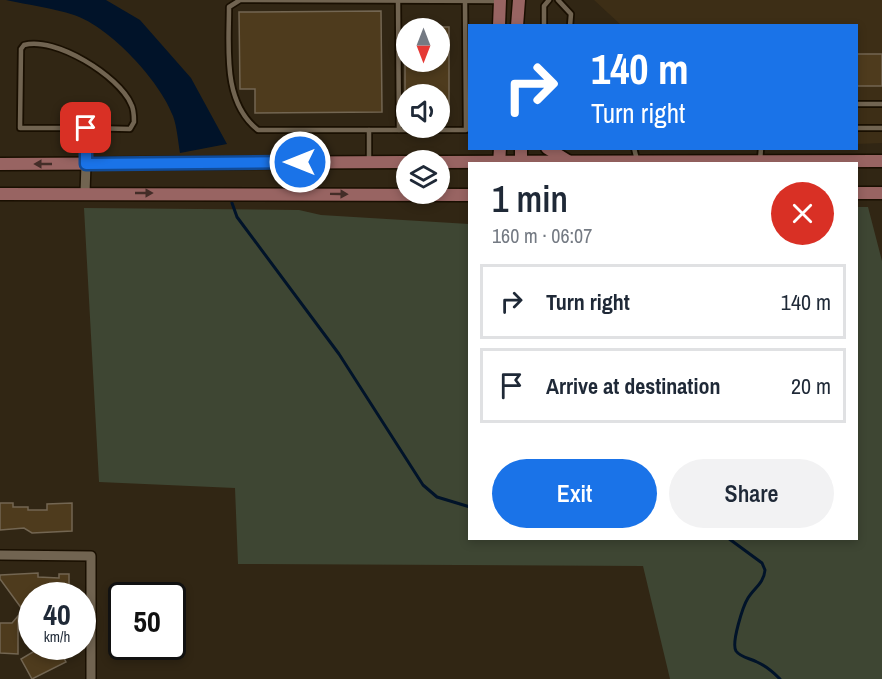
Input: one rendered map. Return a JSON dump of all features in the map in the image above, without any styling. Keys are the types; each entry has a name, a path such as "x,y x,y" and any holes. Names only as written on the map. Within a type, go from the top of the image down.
{"main road":[{"path":"517,24 519,0"},
{"path":"499,24 500,1"},
{"path":"550,150 569,161"},
{"path":"450,161 500,158 517,162"},
{"path":"545,162 760,158 882,160"},
{"path":"0,164 396,162"},
{"path":"858,193 882,193"},
{"path":"0,194 468,195"}],"street":[{"path":"85,193 86,164"},
{"path":"0,555 91,556 91,679"}],"lane":[{"path":"396,130 258,130 248,122 229,80 229,8 240,0 500,1"},
{"path":"544,24 544,6 549,0"},
{"path":"558,0 571,14 570,24"},
{"path":"398,1 399,84"},
{"path":"450,130 466,130 465,1"},
{"path":"24,45 59,49 84,60 105,73 131,104 134,122 130,129 86,128 20,128 21,49 24,45"},
{"path":"858,104 882,104"},
{"path":"86,128 86,164"},
{"path":"858,128 882,128"},
{"path":"369,130 369,162"},
{"path":"634,150 637,161"}],"shaded area":[{"path":"594,0 882,0 882,143 858,144 858,24 620,24"}],"green space":[{"path":"858,207 868,207 882,261 882,679 670,679 643,566 238,564 235,488 99,482 84,208 299,210 321,215 468,224 468,540 858,540"}],"water":[{"path":"6,0 106,0 140,20 191,78 227,144 180,153 174,120 166,102 145,72 118,43 88,21 74,15"}],"building":[{"path":"381,11 382,112 255,113 255,89 240,89 239,12"},
{"path":"858,54 882,54 882,86 858,86"},
{"path":"405,72 449,72 449,84 405,84"},
{"path":"0,503 13,503 13,507 28,507 28,510 47,510 47,504 72,503 72,531 32,533 24,528 0,530"},
{"path":"38,573 38,577 59,578 59,574 69,574 69,582 18,582 18,604 0,579 0,575"},
{"path":"18,616 18,654 0,653 0,623 12,623"},
{"path":"22,660 65,660 66,662 32,679"}],"waterway":[{"path":"232,203 237,217 339,354 423,485 437,497 468,506"},
{"path":"731,540 762,563 765,570 763,578 743,609 736,633 736,651 743,657 763,665 780,679"}],"route":[{"path":"86,128 86,164 300,162"}]}
